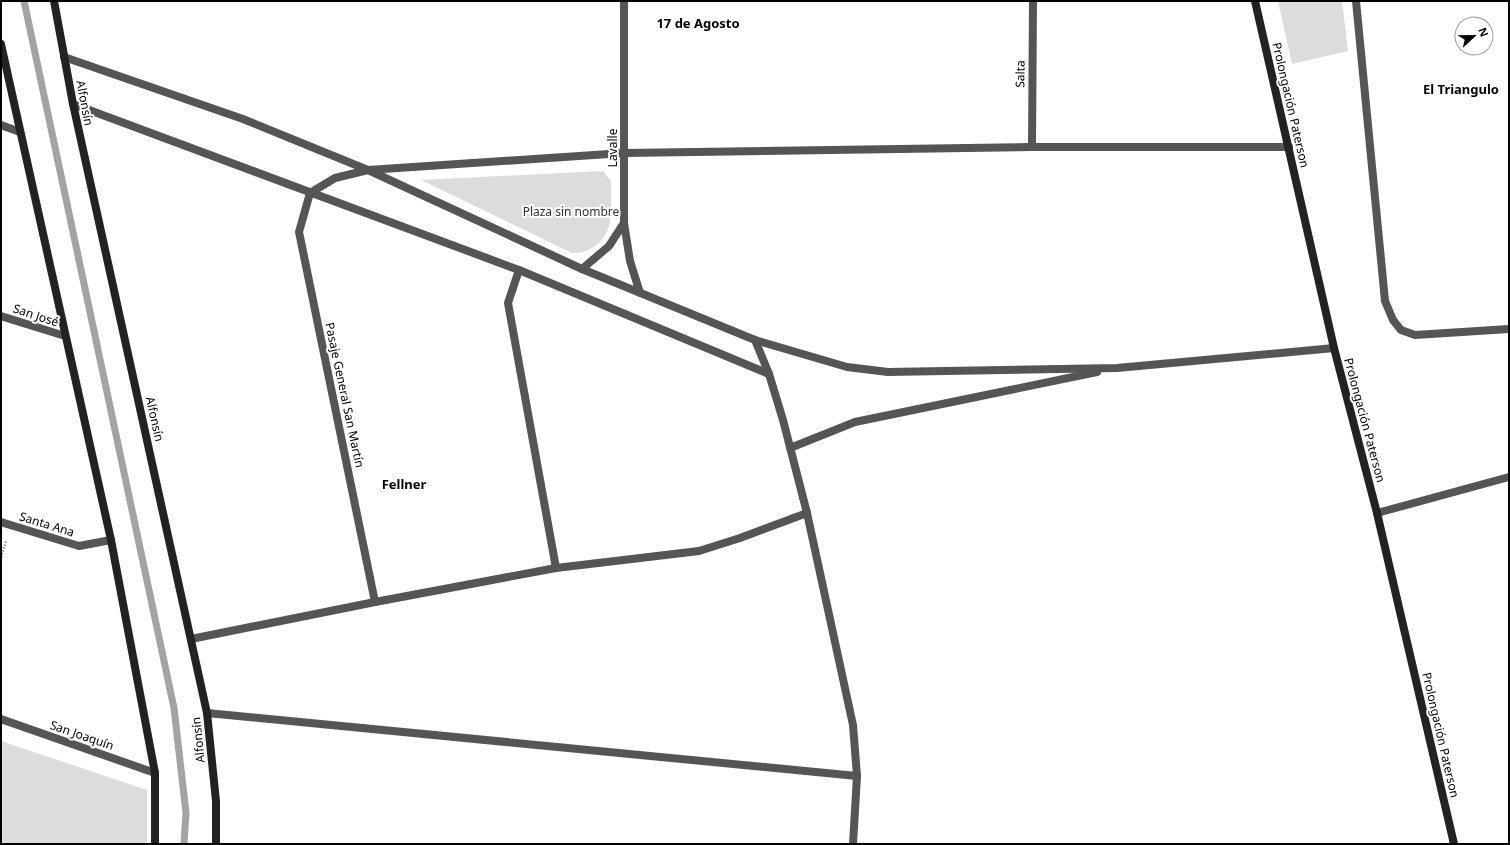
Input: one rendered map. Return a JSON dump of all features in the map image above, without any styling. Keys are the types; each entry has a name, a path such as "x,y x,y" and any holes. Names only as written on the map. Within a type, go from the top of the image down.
{"street":[{"name":"Alfonsín","path":"54,1 72,104 192,638 207,713 216,801 216,844"},
{"name":"Lavalle","path":"624,1 624,224 630,261 640,293"},
{"name":"Salta","path":"1032,147 1033,1"},
{"name":"Prolongación Paterson","path":"1255,1 1334,348 1377,512 1454,844"},
{"path":"1356,1 1385,301 1393,320 1401,330 1415,335 1509,329"},
{"path":"1,44 111,540 155,773 155,844"},
{"path":"64,57 243,118 368,170 582,269 640,293 755,340 847,367 888,372 1117,368 1334,348"},
{"path":"72,104 519,270 769,374"},
{"path":"1,125 20,132"},
{"path":"310,193 335,178 368,170 624,153 1032,147 1289,147"},
{"name":"Pasaje General San Martín","path":"310,193 299,232 375,602"},
{"path":"582,269 609,246 624,224"},
{"path":"519,270 508,303 556,568"},
{"name":"San José","path":"1,316 65,336"},
{"path":"755,340 769,374 807,513 853,725 857,776 853,844"},
{"path":"790,448 855,422 1117,368"},
{"path":"1377,512 1509,477"},
{"path":"192,638 556,568 699,551 740,538 807,513"},
{"name":"Santa Ana","path":"1,522 79,546 111,540"},
{"path":"207,713 857,776"},
{"name":"San Joaquín","path":"1,719 155,773"}],"green space":[{"path":"1278,1 1342,1 1348,51 1292,64"},
{"name":"Plaza sin nombre","path":"603,171 611,181 611,212 608,229 597,245 579,253 572,253 421,180"},
{"path":"1,741 147,790 147,844 1,844"}],"waterway":[{"path":"24,1 174,708 186,813 184,844"}],"district":[{"name":"17 de Agosto","path":"698,23"},
{"name":"El Triangulo","path":"1461,89"},
{"name":"Fellner","path":"404,484"}]}
